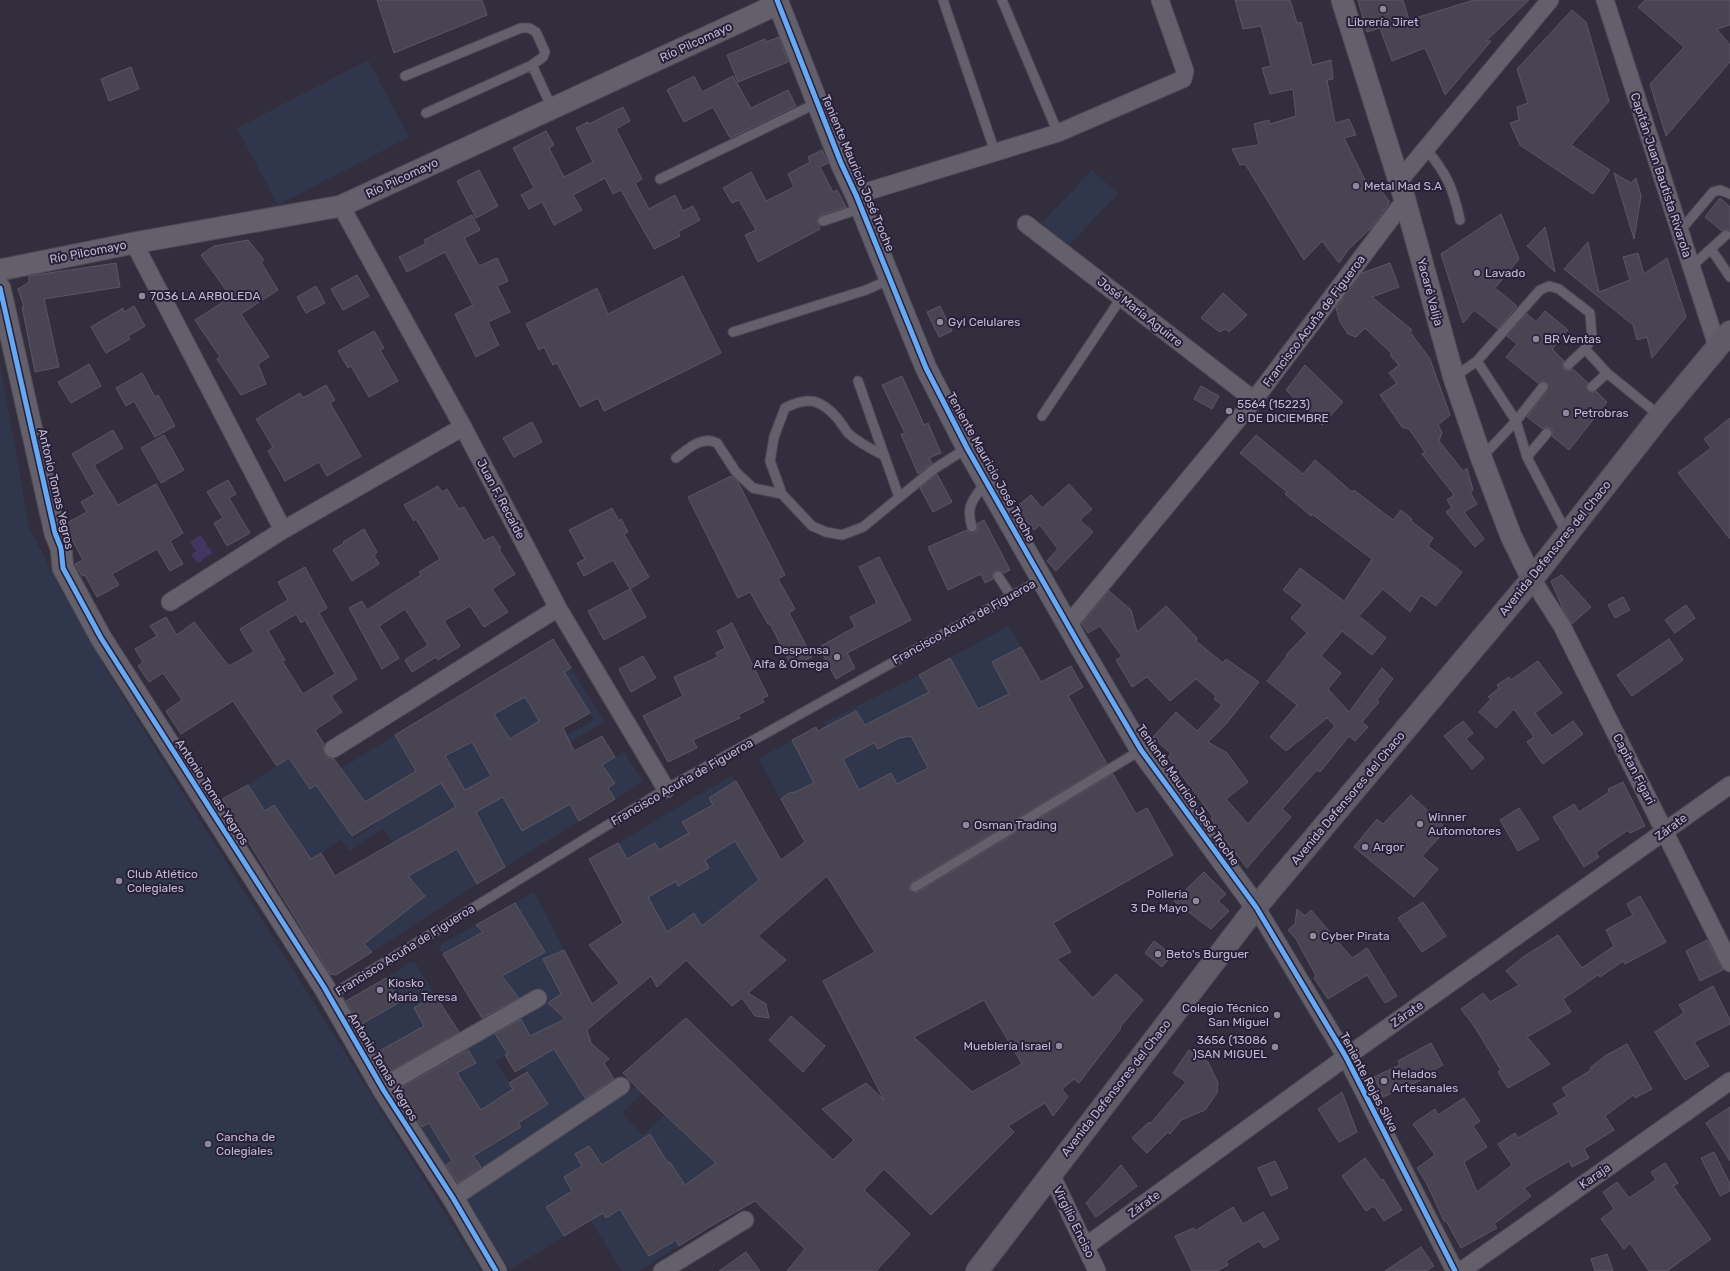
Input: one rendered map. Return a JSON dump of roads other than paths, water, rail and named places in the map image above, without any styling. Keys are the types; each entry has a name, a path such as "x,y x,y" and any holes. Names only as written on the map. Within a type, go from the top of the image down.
{"main road":[{"name":"Avenida Defensores del Chaco","path":"977,1271 1256,907 1532,579 1660,416 1724,341"}],"street":[{"path":"859,201 995,152 1058,133 1176,84 1183,79 1185,71 1160,0"},
{"name":"Yacaré Valija","path":"1342,0 1402,190 1454,378 1481,457 1511,536 1532,579"},
{"name":"Francisco Acuña de Figueroa","path":"1068,625 1254,400 1402,190 1426,149 1550,0"},
{"name":"Capitán Juan Bautista Rivarola","path":"1605,0 1691,267 1724,341"},
{"name":"Teniente Mauricio José Troche","path":"777,2 841,163 859,201 926,368 967,448 1141,750 1256,907"},
{"name":"Río Pilcomayo","path":"0,270 134,243 341,206 777,2"},
{"name":"Juan F. Recalde","path":"341,206 463,427 558,608 666,789"},
{"name":"José María Aguirre","path":"1026,224 1254,400"},
{"path":"134,243 283,530"},
{"name":"Antonio Tomas Yegros","path":"0,288 55,533 61,548 63,568 101,638 330,996 382,1088 453,1198 496,1271"},
{"path":"0,335 44,537 50,552 63,568"},
{"path":"170,602 283,530 463,427"},
{"name":"Capitan Figari","path":"1532,579 1562,626 1730,963"},
{"path":"333,749 558,608"},
{"name":"Zárate","path":"1086,1246 1346,1057 1666,832 1730,785"},
{"name":"Teniente Rojas Silva","path":"1256,907 1346,1057 1455,1271"},
{"path":"382,1088 538,998"},
{"name":"Karaja","path":"1461,1271 1730,1081"},
{"path":"453,1198 621,1086"},
{"name":"Virgilio Enciso","path":"1051,1174 1097,1271"},
{"path":"662,1271 745,1220"}],"lane":[{"path":"943,0 995,152"},
{"path":"1002,0 1058,133"},
{"path":"405,76 521,28 529,28 536,32 545,52 543,58 532,65 426,113"},
{"path":"532,65 552,108"},
{"path":"660,179 817,103"},
{"path":"1426,149 1439,164 1449,181 1455,194 1460,220"},
{"path":"1679,232 1713,192 1720,190 1730,194"},
{"path":"822,221 859,201"},
{"path":"1691,267 1726,235"},
{"path":"1710,249 1730,277"},
{"path":"733,332 866,290 891,279"},
{"path":"1454,378 1477,361 1540,290 1549,286 1560,289 1590,313 1592,338 1585,349 1568,364"},
{"path":"1042,416 1121,298"},
{"path":"1585,349 1607,373 1660,416"},
{"path":"1477,361 1516,421 1527,457 1567,534"},
{"path":"1592,387 1607,373"},
{"path":"858,381 899,497"},
{"path":"1481,457 1516,421 1543,387"},
{"path":"883,454 865,446 849,434 826,407 811,400 797,401 785,408 774,437 770,461 782,494 812,526 826,532 842,535 863,527 934,469 967,448"},
{"path":"1527,457 1547,433"},
{"path":"676,458 695,444 707,439 713,440 717,443 736,472 754,488 782,494"},
{"path":"972,527 968,515 971,502 987,481"},
{"path":"998,576 1011,596"},
{"name":"Francisco Acuña de Figueroa","path":"330,996 666,789 1042,579"},
{"path":"915,887 1141,750"}],"place":[{"name":"Librería Jiret","path":"1383,9"},
{"name":"Metal Mad S.A","path":"1356,186"},
{"name":"Lavado","path":"1477,273"},
{"name":"7036 LA ARBOLEDA","path":"142,296"},
{"name":"Gyl Celulares","path":"940,322"},
{"name":"BR Ventas","path":"1536,339"},
{"name":"5564 (15223) 8 DE DICIEMBRE","path":"1229,411"},
{"name":"Petrobras","path":"1566,413"},
{"name":"Despensa Alfa & Omega","path":"837,657"},
{"name":"Winner Automotores","path":"1420,824"},
{"name":"Osman Trading","path":"966,825"},
{"name":"Argor","path":"1365,847"},
{"name":"Club Atlético Colegiales","path":"119,881"},
{"name":"Polleria 3 De Mayo","path":"1196,901"},
{"name":"Cyber Pirata","path":"1313,936"},
{"name":"Beto's Burguer","path":"1158,954"},
{"name":"Kiosko Maria Teresa","path":"380,990"},
{"name":"Colegio Técnico San Miguel","path":"1277,1015"},
{"name":"Mueblería Israel","path":"1059,1046"},
{"name":"3656 (13086 )SAN MIGUEL","path":"1275,1047"},
{"name":"Helados Artesanales","path":"1384,1081"},
{"name":"Cancha de Colegiales","path":"208,1144"}]}
